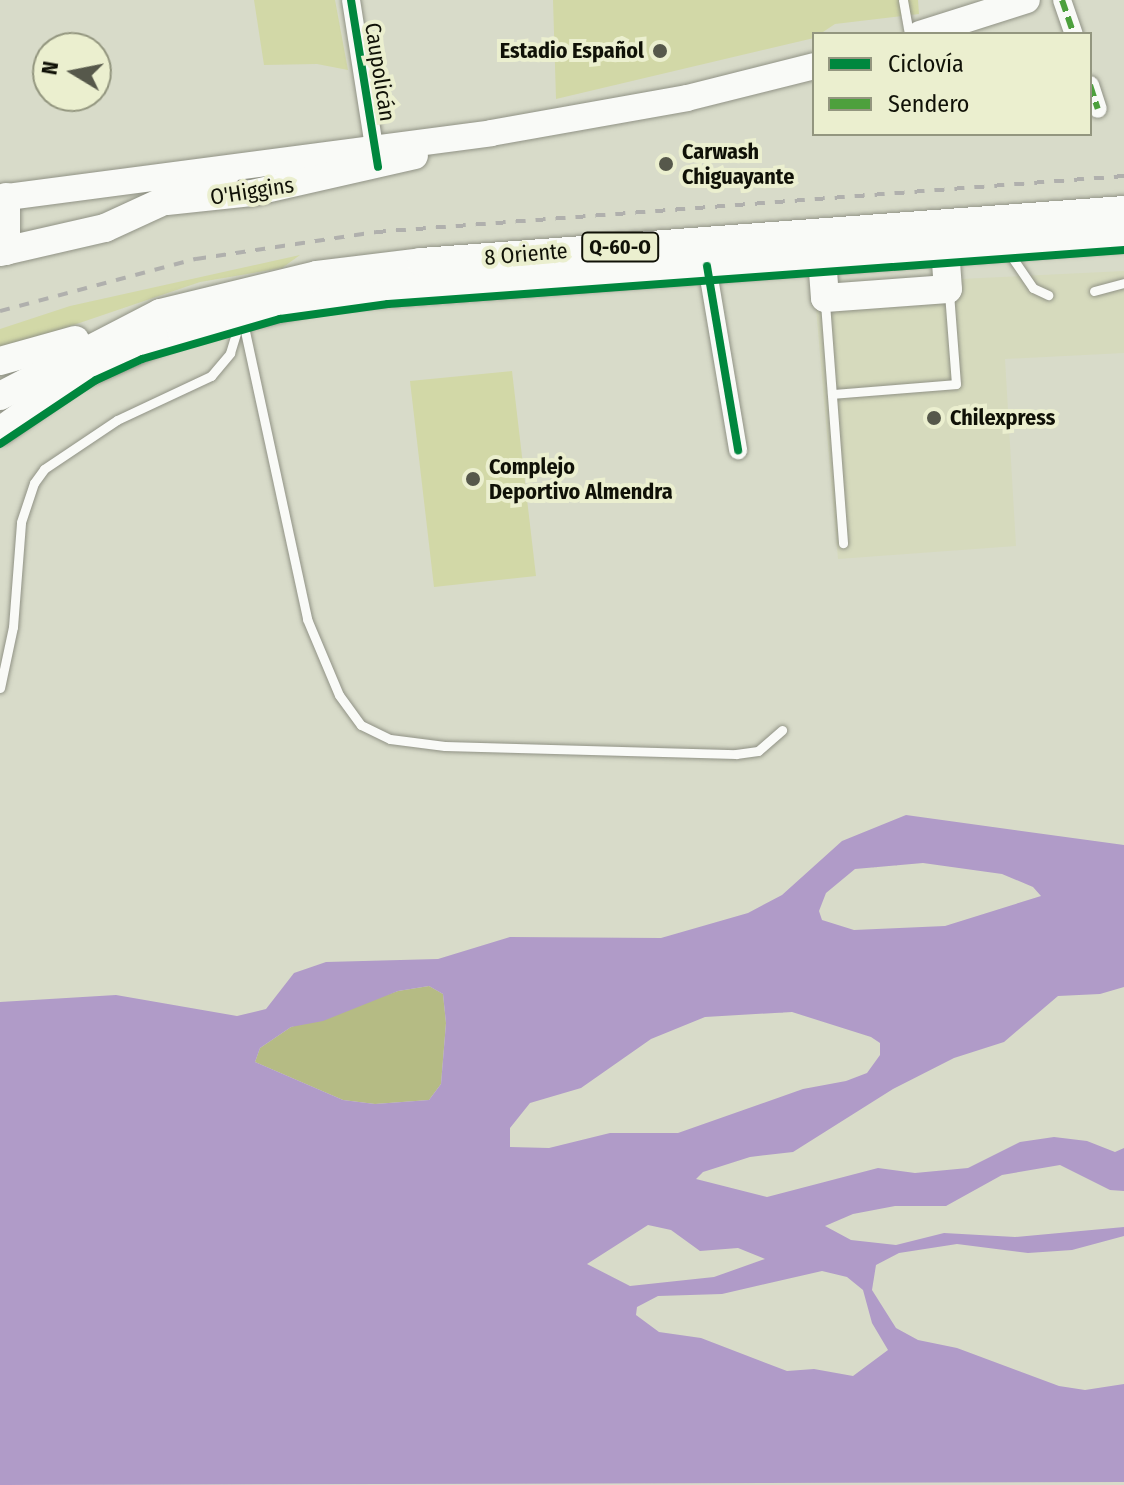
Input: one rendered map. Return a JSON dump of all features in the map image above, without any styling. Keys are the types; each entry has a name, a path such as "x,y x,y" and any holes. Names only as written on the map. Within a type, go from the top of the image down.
{"main road":[{"path":"926,32 1027,0"},
{"name":"O'Higgins","path":"3,198 165,202 231,197 376,158 491,133 687,98 812,67"},
{"name":"O'Higgins","path":"3,198 376,158"},
{"path":"3,198 3,252 105,228 227,172"},
{"name":"8 Oriente","path":"0,396 160,313 255,286 375,267 1124,210"},
{"path":"840,230 822,258 825,298 948,289 945,249"},
{"name":"8 Oriente","path":"0,414 140,345 207,324 238,327 395,289 1124,237"},
{"path":"0,361 160,313"},
{"path":"0,431 78,374"}],"street":[{"name":"Caupolicán","path":"351,0 376,158"},
{"path":"1062,0 1073,32"},
{"path":"1092,91 1098,109"},
{"path":"707,266 738,450"}],"lane":[{"path":"903,0 909,32"},
{"path":"1002,245 1033,288 1048,295"},
{"path":"1094,291 1124,283"},
{"path":"0,688 13,627 21,522 34,483 44,469 117,420 211,376 238,327 255,286"},
{"path":"832,394 956,384 948,289"},
{"path":"825,298 843,543"},
{"path":"238,327 307,619 339,695 361,725 390,739 445,746 736,754 758,751 782,730"}],"shaded area":[{"path":"1124,271 1124,353 1005,359 1016,546 838,559 814,286"},
{"path":"906,815 1124,845 1124,987 1100,994 1058,996 1004,1042 954,1058 893,1089 793,1152 750,1157 703,1172 696,1179 767,1197 878,1168 915,1173 968,1168 1020,1142 1054,1137 1087,1141 1115,1152 1124,1148 1124,1191 1110,1190 1060,1165 1002,1175 946,1206 895,1206 853,1214 825,1226 851,1240 896,1245 944,1233 1015,1237 1124,1227 1124,1236 1072,1250 1028,1253 957,1244 899,1253 876,1265 872,1290 896,1328 918,1340 957,1348 1059,1386 1085,1390 1124,1384 1124,1482 0,1485 0,1002 116,995 237,1016 266,1009 294,973 326,962 438,959 510,937 661,938 748,913 782,895 842,841","holes":["923,863 1002,874 1033,887 1041,896 945,926 854,930 822,920 819,911 826,893 855,869","429,986 443,994 446,1023 441,1084 429,1100 375,1104 343,1100 255,1062 260,1048 291,1027 323,1021 398,991","792,1012 871,1037 880,1043 880,1055 867,1073 846,1081 803,1089 678,1133 610,1133 549,1148 510,1147 510,1128 530,1103 581,1088 651,1039 705,1017","648,1225 671,1230 700,1251 738,1248 765,1259 714,1277 630,1286 587,1264","822,1271 847,1277 863,1290 872,1323 888,1350 853,1376 814,1369 787,1371 701,1338 659,1332 636,1315 637,1307 658,1296 722,1294"]}],"green space":[{"path":"254,0 335,0 348,70 317,64 264,65"},
{"name":"Estadio Español","path":"553,0 918,0 919,14 835,24 823,32 812,32 812,38 556,99"},
{"path":"300,255 282,268 200,282 0,350 0,329 70,306"},
{"name":"Complejo Deportivo Almendra","path":"512,371 536,576 434,587 410,381"},
{"path":"429,986 443,994 446,1023 441,1084 429,1100 375,1104 343,1100 255,1062 260,1048 291,1027 398,991"}],"railway":[{"path":"0,311 196,259 376,232 1124,176"}],"marked path":[{"path":"1062,0 1073,32"},
{"path":"1092,91 1098,109"}],"cycle path":[{"path":"351,0 378,167"},
{"path":"0,444 96,380 142,359 280,319 388,304 1124,250"},
{"path":"707,266 738,450"}],"place":[{"name":"Estadio Español","path":"660,51"},
{"name":"Carwash Chiguayante","path":"666,164"},
{"name":"Chilexpress","path":"934,418"},
{"name":"Complejo Deportivo Almendra","path":"473,479"}]}
